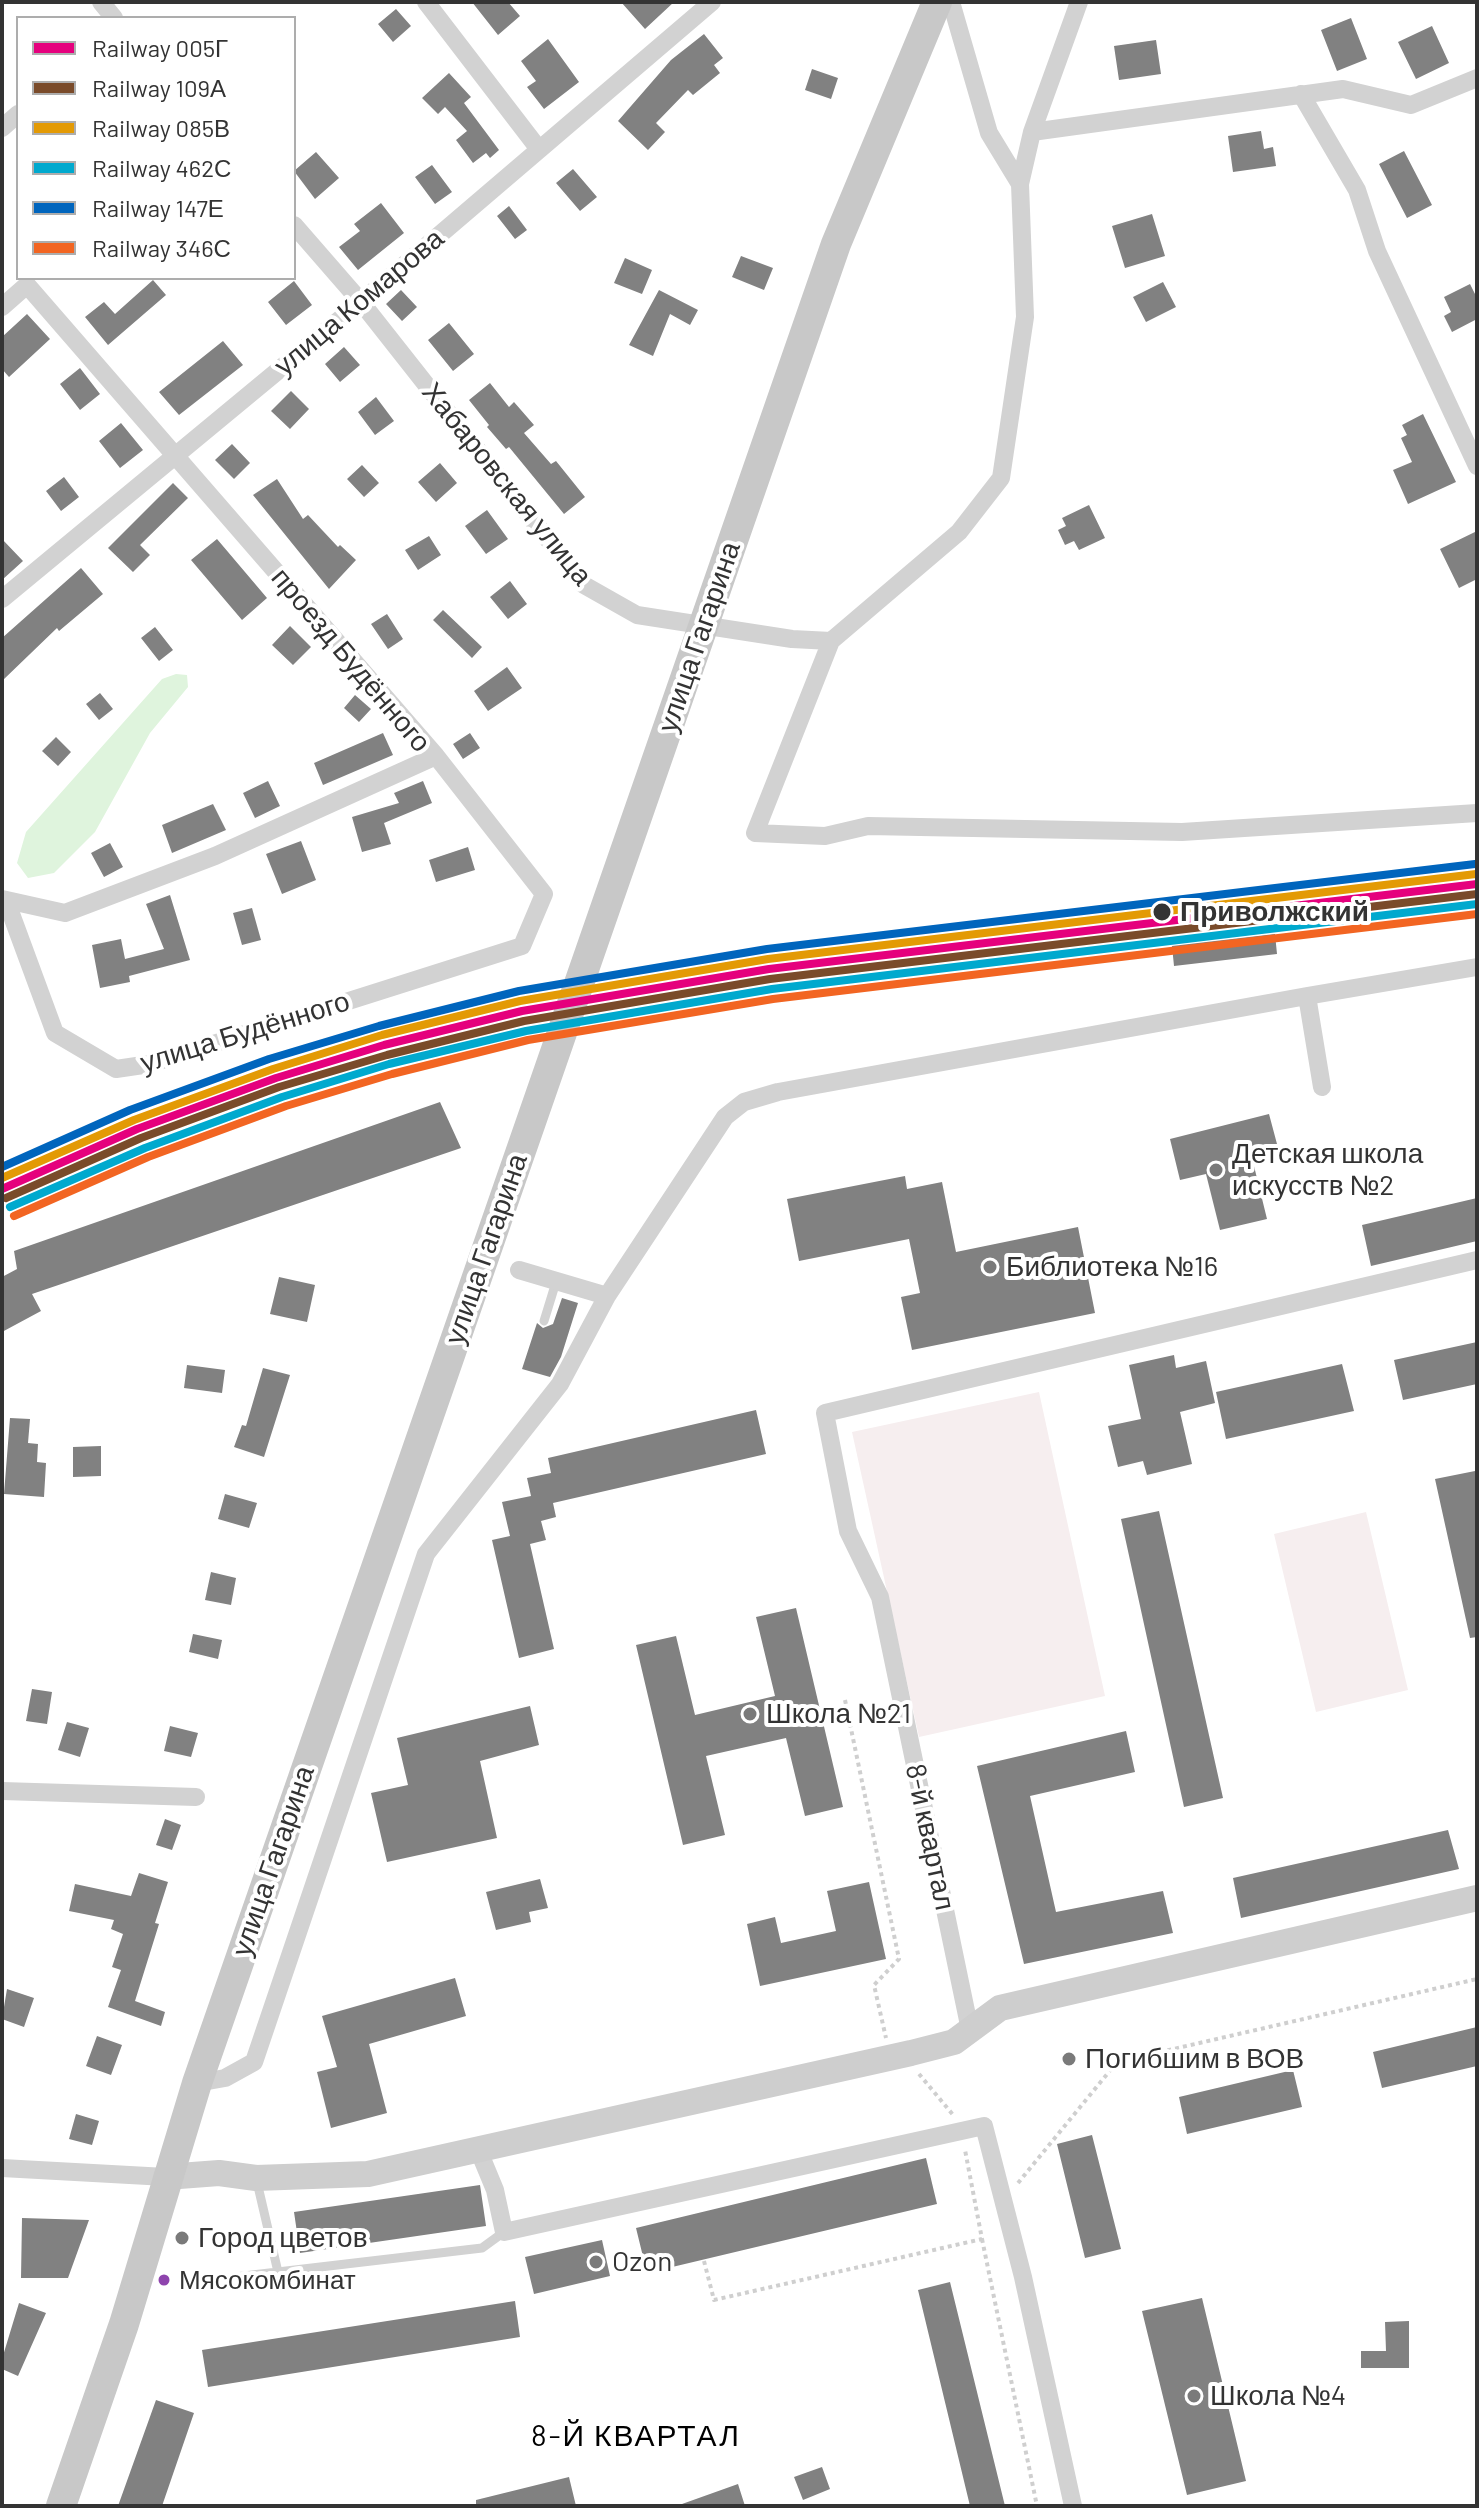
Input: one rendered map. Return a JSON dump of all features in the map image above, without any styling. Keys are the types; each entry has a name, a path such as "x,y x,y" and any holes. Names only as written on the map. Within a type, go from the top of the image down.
{"main road":[{"name":"улица Гагарина","path":"61,2506 124,2324 166,2177 197,2083 836,244 937,2"}],"street":[{"path":"426,2 538,148"},
{"name":"улица Комарова","path":"2,599 361,302 712,2"},
{"path":"951,2 989,133 1020,184"},
{"path":"1079,2 1032,132 1020,184 1025,317 1001,478 959,532 831,641 755,833 825,836 868,826 1182,832 1477,813"},
{"path":"1032,132 1343,89 1411,105 1477,78"},
{"path":"1301,94 1357,190 1377,251 1391,275 1477,466"},
{"name":"Хабаровская улица","path":"296,227 361,302 584,585 637,615 792,639 831,641"},
{"name":"проезд Будённого","path":"2,307 27,285 436,756 215,856 65,913 4,900"},
{"name":"улица Будённого","path":"4,900 55,1033 116,1069 150,1064 522,946 544,894 436,756"},
{"path":"197,2083 225,2078 254,2062 426,1554 560,1384 607,1296 725,1117 744,1102 778,1092 1477,967"},
{"path":"1307,996 1322,1087"},
{"name":"8-й квартал","path":"970,2030 880,1597 848,1531 825,1413 1477,1260"},
{"path":"519,1270 607,1296"},
{"path":"2,1791 196,1797"},
{"path":"2,2168 166,2177 219,2173 256,2178 368,2174 911,2053 954,2042 1000,2008 1477,1898"},
{"path":"478,2149 495,2190 504,2232 984,2126 1073,2506"}],"lane":[{"path":"544,1321 556,1282"},
{"path":"256,2178 278,2272"},
{"path":"201,2281 482,2248 504,2232"}],"path":[{"path":"1003,2200 1117,2062 1477,1979"},
{"path":"982,2239 1037,2506"}],"shaded area":[{"path":"176,674 187,675 188,687 150,733 95,832 54,873 28,878 17,863 26,832 162,679"},
{"path":"1039,1392 1105,1696 919,1737 852,1432"},
{"path":"1366,1512 1408,1690 1316,1712 1274,1534"}],"building":[{"path":"472,2 508,2 520,16 498,35"},
{"path":"621,2 674,2 645,29"},
{"path":"396,9 411,26 393,42 378,24"},
{"path":"1351,18 1367,59 1337,71 1321,30"},
{"path":"1432,26 1449,63 1416,79 1398,42"},
{"path":"704,34 723,58 714,65 720,73 693,95 688,90 656,123 665,132 648,150 618,121 671,60"},
{"path":"548,39 579,82 544,109 527,87 536,81 521,61"},
{"path":"1156,40 1161,74 1119,80 1114,46"},
{"path":"812,69 838,78 831,99 805,90"},
{"path":"449,73 471,97 464,103 499,150 490,158 486,153 473,163 456,140 467,131 445,107 438,114 422,98"},
{"path":"1261,131 1264,149 1273,147 1276,166 1233,172 1228,136"},
{"path":"1404,151 1432,205 1407,218 1379,164"},
{"path":"316,152 339,178 315,199 296,169"},
{"path":"432,165 452,192 435,204 415,177"},
{"path":"573,169 597,197 580,211 556,183"},
{"path":"381,203 404,233 358,270 339,247 360,231 354,224"},
{"path":"509,206 527,230 515,239 497,216"},
{"path":"1152,214 1165,256 1125,268 1112,226"},
{"path":"741,256 773,268 764,290 732,277"},
{"path":"625,258 652,270 642,294 614,283"},
{"path":"153,280 166,295 108,345 85,317 104,302 115,314"},
{"path":"294,281 312,305 286,325 268,302"},
{"path":"1163,282 1176,307 1146,322 1133,297"},
{"path":"1470,284 1477,298 1477,319 1452,332 1444,316 1451,312 1444,297"},
{"path":"401,290 417,307 402,321 386,304"},
{"path":"659,290 698,310 690,325 670,314 653,356 629,345"},
{"path":"27,314 50,339 9,377 2,369 2,337"},
{"path":"449,323 474,354 453,371 428,340"},
{"path":"223,341 243,365 179,415 159,392"},
{"path":"344,347 360,365 340,382 325,364"},
{"path":"80,368 100,394 80,410 60,384"},
{"path":"490,383 509,407 514,402 534,425 524,433 551,464 556,461 585,497 564,514 509,447 506,449 487,427 489,425 469,400"},
{"path":"291,391 309,409 290,429 271,411"},
{"path":"376,397 394,421 375,435 358,412"},
{"path":"1423,414 1456,482 1408,504 1393,470 1412,462 1401,438 1407,435 1402,425"},
{"path":"121,423 143,450 120,468 99,441"},
{"path":"232,444 250,463 234,479 215,460"},
{"path":"440,463 457,483 436,502 418,482"},
{"path":"362,465 379,483 364,497 347,479"},
{"path":"64,477 79,497 61,511 46,491"},
{"path":"277,479 303,519 308,515 338,547 340,545 356,560 329,589 253,495"},
{"path":"173,483 188,498 140,545 150,555 133,572 108,548"},
{"path":"1089,505 1105,538 1079,550 1074,541 1065,545 1058,530 1066,526 1062,518"},
{"path":"487,510 508,539 486,554 465,526"},
{"path":"1477,531 1477,579 1459,588 1440,549"},
{"path":"429,536 441,555 418,570 405,550"},
{"path":"2,539 23,561 2,580"},
{"path":"217,539 267,598 242,620 191,560"},
{"path":"81,568 103,594 59,631 57,628 2,681 2,638"},
{"path":"510,581 527,604 508,619 490,597"},
{"path":"443,610 482,647 472,658 433,620"},
{"path":"387,614 403,639 388,649 371,624"},
{"path":"290,626 311,647 293,665 272,645"},
{"path":"155,627 173,650 159,661 141,638"},
{"path":"507,667 522,688 488,711 474,691"},
{"path":"100,693 113,709 99,720 86,704"},
{"path":"355,695 371,709 359,722 344,708"},
{"path":"383,733 393,755 323,785 314,763"},
{"path":"470,733 480,748 463,759 453,744"},
{"path":"56,737 71,752 58,766 42,751"},
{"path":"268,781 280,806 255,818 243,793"},
{"path":"423,781 432,803 384,823 391,844 362,852 352,817 399,803 394,793"},
{"path":"213,804 226,830 172,853 162,825"},
{"path":"301,841 316,880 282,894 266,854"},
{"path":"110,843 123,867 104,877 91,853"},
{"path":"468,847 475,870 436,882 429,860"},
{"path":"170,895 190,960 129,976 130,982 100,988 92,945 121,939 125,959 164,949 146,904"},
{"path":"252,908 261,940 242,945 233,913"},
{"path":"1275,934 1277,954 1174,966 1172,946"},
{"path":"440,1102 461,1148 32,1294 41,1311 2,1332 2,1277 17,1269 14,1251"},
{"name":"Детская школа искусств №2","path":"1269,1114 1281,1159 1254,1166 1267,1219 1220,1230 1206,1174 1180,1180 1170,1139"},
{"path":"905,1176 907,1189 942,1182 956,1252 1078,1227 1095,1313 912,1350 901,1297 920,1293 909,1239 799,1261 787,1199"},
{"path":"1477,1198 1477,1241 1371,1266 1362,1225"},
{"path":"279,1277 315,1285 307,1322 270,1314"},
{"path":"562,1298 578,1303 561,1357 550,1377 522,1369 537,1323 543,1328 553,1324"},
{"path":"1477,1342 1477,1384 1403,1400 1394,1360"},
{"path":"1174,1355 1176,1368 1206,1361 1215,1403 1180,1412 1192,1464 1147,1475 1143,1461 1118,1467 1108,1426 1141,1419 1129,1365"},
{"path":"1342,1364 1354,1411 1226,1439 1216,1392"},
{"path":"187,1365 225,1370 222,1393 184,1388"},
{"path":"263,1368 290,1375 264,1457 234,1447 242,1425 246,1426"},
{"path":"756,1410 766,1454 553,1503 556,1517 541,1521 546,1540 530,1544 554,1649 519,1658 492,1540 510,1536 502,1502 531,1496 527,1478 551,1473 548,1458"},
{"path":"10,1418 30,1419 28,1443 38,1444 37,1462 46,1463 44,1497 4,1494"},
{"path":"101,1446 101,1476 73,1477 73,1447"},
{"path":"1475,1471 1477,1637 1470,1638 1435,1479"},
{"path":"225,1494 257,1503 249,1528 218,1519"},
{"path":"1159,1511 1223,1798 1184,1807 1121,1519"},
{"path":"211,1572 236,1578 231,1605 205,1600"},
{"path":"796,1608 843,1807 805,1816 786,1738 706,1756 725,1835 683,1845 636,1645 676,1636 695,1715 775,1696 756,1617"},
{"path":"193,1634 222,1640 218,1659 189,1652"},
{"path":"32,1689 52,1692 47,1724 26,1721"},
{"path":"530,1706 539,1745 480,1761 497,1838 387,1862 371,1793 408,1785 397,1738"},
{"path":"67,1722 89,1728 80,1757 58,1750"},
{"path":"170,1726 198,1733 191,1757 164,1751"},
{"path":"1126,1731 1135,1772 1030,1796 1056,1912 1163,1891 1173,1933 1024,1964 977,1766"},
{"path":"165,1819 181,1825 172,1850 156,1845"},
{"path":"1448,1830 1459,1869 1241,1918 1233,1878"},
{"path":"139,1873 168,1882 155,1923 159,1924 135,2001 165,2012 161,2026 108,2007 121,1970 112,1967 123,1934 111,1929 114,1920 69,1911 75,1884 131,1896"},
{"path":"540,1879 548,1908 529,1912 531,1922 496,1930 486,1892"},
{"path":"869,1882 886,1959 760,1986 747,1924 775,1917 781,1943 836,1931 827,1891"},
{"path":"455,1978 466,2016 369,2044 387,2113 331,2128 317,2072 337,2067 322,2016"},
{"path":"7,1989 34,1998 24,2027 2,2019"},
{"path":"1477,2027 1477,2066 1382,2088 1373,2052"},
{"path":"97,2036 122,2045 111,2075 86,2066"},
{"path":"1293,2070 1302,2107 1187,2134 1179,2097"},
{"path":"76,2114 99,2121 92,2145 69,2139"},
{"path":"1092,2135 1121,2249 1085,2258 1057,2144"},
{"path":"926,2158 937,2204 647,2273 636,2228"},
{"path":"480,2185 486,2226 300,2253 294,2212"},
{"path":"22,2218 89,2220 68,2278 21,2278"},
{"path":"602,2240 610,2276 534,2294 525,2257"},
{"path":"950,2282 1005,2506 970,2506 918,2290"},
{"name":"Школа №4","path":"1202,2298 1246,2481 1187,2495 1142,2311"},
{"path":"515,2301 520,2337 208,2387 202,2350"},
{"path":"19,2303 46,2313 18,2376 2,2369 2,2359"},
{"path":"1409,2321 1409,2368 1361,2368 1361,2351 1386,2351 1385,2322"},
{"path":"156,2400 194,2413 162,2506 118,2506"},
{"path":"822,2467 830,2489 803,2500 794,2477"},
{"path":"569,2477 576,2506 476,2506 476,2500"},
{"path":"738,2484 745,2506 682,2504"}],"rail line":[{"name":"147Е","path":"2,1167 130,1110 269,1059 379,1026 519,991 767,949 1475,864"},
{"name":"085В","path":"2,1178 134,1120 273,1069 382,1035 520,1001 768,959 1476,874"},
{"name":"005Г","path":"2,1189 137,1129 276,1078 384,1045 522,1011 769,969 1477,884"},
{"name":"109А","path":"6,1198 141,1138 279,1087 387,1055 524,1021 770,979 1477,894"},
{"name":"462С","path":"10,1207 145,1148 282,1097 389,1064 526,1031 772,989 1477,904"},
{"name":"346С","path":"14,1216 148,1157 286,1106 392,1074 528,1040 773,999 1477,914"}],"place":[{"name":"Приволжский","path":"1162,912"},
{"name":"Детская школа искусств №2","path":"1216,1170"},
{"name":"Библиотека №16","path":"990,1267"},
{"name":"Школа №21","path":"750,1714"},
{"name":"Погибшим в ВОВ","path":"1069,2059"},
{"name":"Город цветов","path":"182,2238"},
{"name":"Ozon","path":"596,2262"},
{"name":"Мясокомбинат","path":"164,2280"},
{"name":"Школа №4","path":"1194,2396"}],"district":[{"name":"8-Й КВАРТАЛ","path":"636,2436"}]}
